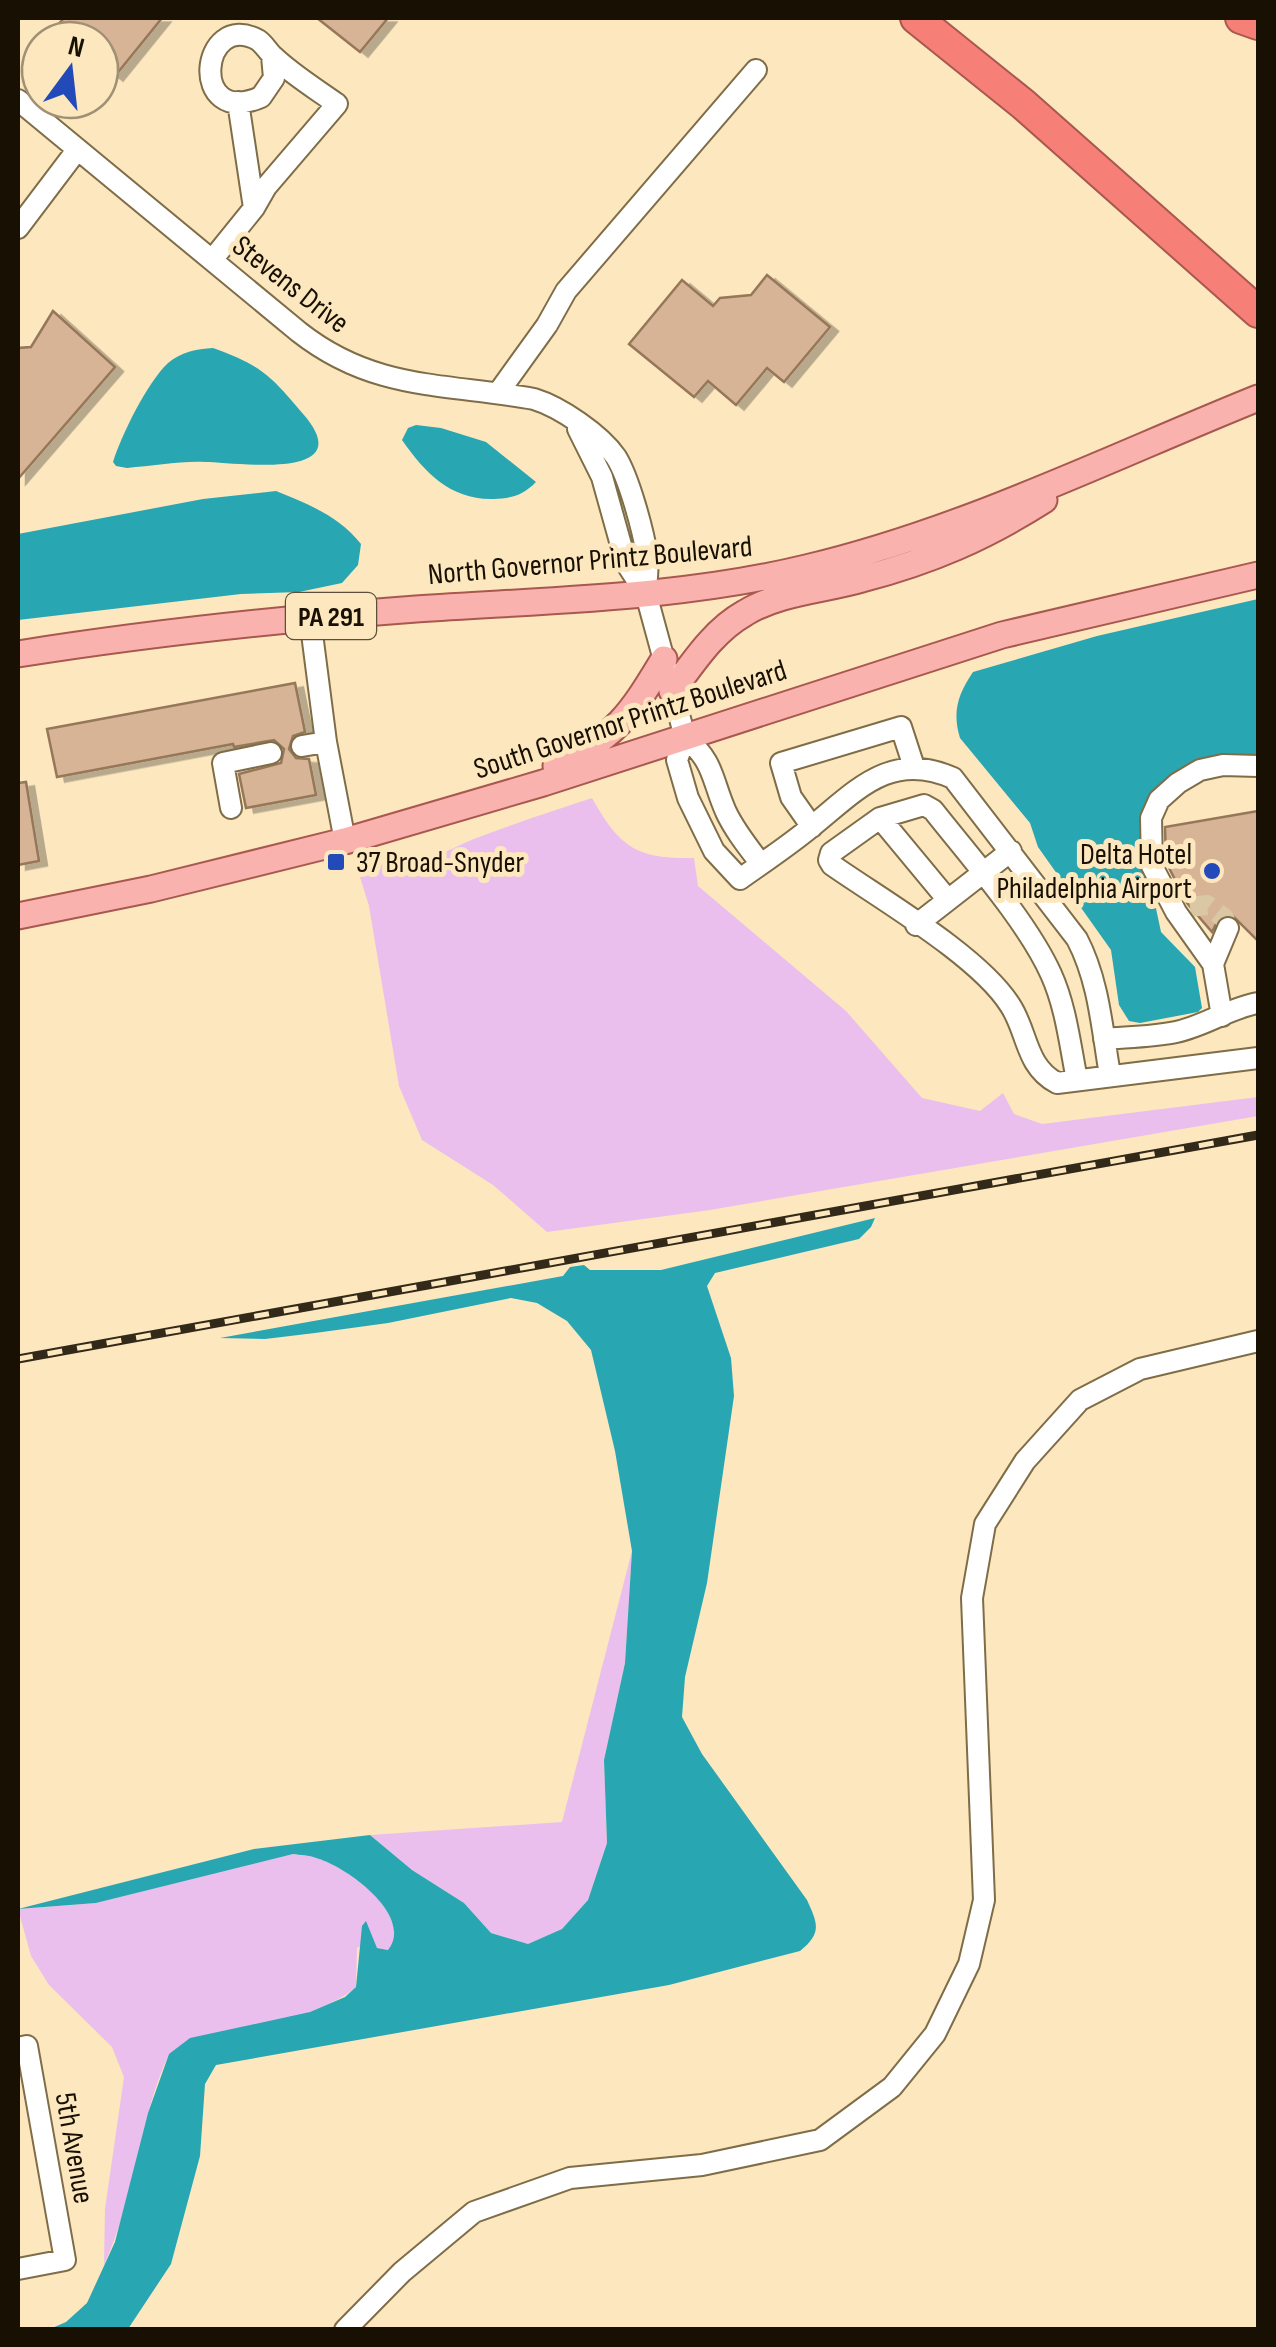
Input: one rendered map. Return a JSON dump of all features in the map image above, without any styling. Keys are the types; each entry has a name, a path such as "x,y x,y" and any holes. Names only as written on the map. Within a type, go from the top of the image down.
{"highway":[{"path":"916,18 1036,116 1258,312"},
{"path":"1241,18 1258,24"}],"main road":[{"name":"North Governor Printz Boulevard","path":"18,654 129,637 310,618 646,594 774,575 847,557 950,524 1258,398"},
{"path":"672,691 718,634 754,607 948,553 994,531 1096,466"},
{"name":"South Governor Printz Boulevard","path":"18,916 152,889 345,841 1002,635 1258,574"},
{"path":"494,797 588,749 616,730 664,660"}],"street":[{"path":"212,260 266,187 337,104 272,56 256,39 245,36 216,47 208,66 209,76 220,94 238,102 261,97 274,78 272,56"},
{"path":"498,393 548,325 566,292 756,70"},
{"name":"Stevens Drive","path":"18,100 314,344 340,361 409,382 545,402 572,418 612,452 619,462 648,557 646,594 686,737"},
{"path":"238,102 254,208"},
{"path":"18,228 77,150"},
{"path":"310,618 326,742 345,841"},
{"path":"812,827 791,797 781,763 901,728 914,767"},
{"path":"761,864 725,810 705,754 686,737 677,760 688,798 714,851 740,879 761,864 812,827 873,777 914,767 954,778 1086,956 1110,1075"},
{"path":"302,746 326,742"},
{"path":"231,808 223,763 271,753"},
{"path":"1222,1016 1213,964 1183,910 1152,866 1151,818 1159,800 1178,782 1200,770 1258,766"},
{"path":"1077,1080 1058,994 1037,948 932,810 924,805 880,818 831,853 832,865 949,947 997,988 1012,1007 1034,1061 1044,1076 1057,1083 1258,1058"},
{"path":"880,818 948,900"},
{"path":"916,925 1011,851"},
{"path":"1213,964 1228,928"},
{"path":"1104,1039 1178,1032 1236,1007 1258,1004"},
{"path":"345,2330 402,2272 474,2212 570,2178 702,2165 820,2140 892,2087 935,2034 970,1964 984,1900 972,1598 984,1524 1025,1461 1080,1400 1140,1370 1258,1341"},
{"name":"5th Avenue","path":"18,2269 65,2260 22,2047"}],"shaded area":[{"path":"592,798 612,829 632,847 658,856 694,858 698,886 846,1011 922,1098 980,1111 1003,1093 1014,1114 1042,1124 1258,1097 1258,1116 710,1210 547,1232 493,1185 422,1140 399,1086 369,906 360,877 364,862 374,858 431,858 489,833"},
{"path":"632,1551 625,1663 604,1760 607,1843 588,1900 562,1929 528,1944 491,1933 464,1903 412,1870 370,1835 562,1822"},
{"path":"292,1854 329,1863 373,1894 392,1922 394,1936 389,1950 377,1948 371,1940 357,1948 356,1987 319,2008 169,2054 104,2265 105,2209 124,2077 112,2047 49,1985 31,1956 18,1909 96,1903"}],"water":[{"path":"213,348 244,361 274,381 317,436 317,451 286,464 195,462 116,466 113,462 129,424 160,372 183,354"},
{"path":"416,425 486,442 536,482 521,493 500,499 464,495 440,482 402,440 408,428"},
{"path":"276,491 333,518 361,544 358,565 342,583 299,592 241,594 18,620 18,534 203,499"},
{"path":"1258,599 1258,754 1224,754 1195,763 1171,777 1143,847 1161,932 1195,967 1202,1008 1140,1023 1129,1021 1119,1005 1111,950 1038,847 1030,823 960,738 960,696 973,672 1097,636"},
{"path":"875,1218 859,1239 715,1273 707,1286 731,1358 734,1396 707,1583 685,1677 682,1717 702,1754 807,1900 816,1928 812,1939 800,1951 669,1985 216,2065 205,2084 200,2156 171,2264 128,2329 50,2329 66,2322 87,2303 115,2242 148,2113 169,2054 190,2038 310,2012 345,1997 356,1987 362,1926 366,1921 377,1948 388,1950 394,1937 385,1908 359,1882 329,1863 293,1854 96,1903 18,1909 254,1849 370,1835 412,1870 464,1903 491,1933 528,1944 562,1929 588,1900 607,1843 604,1760 625,1663 632,1551 615,1451 591,1350 567,1321 537,1303 511,1298 388,1323 265,1339 220,1338 563,1276 570,1267 661,1270"}],"building":[{"path":"162,18 120,70 120,20 62,20"},
{"path":"317,18 388,18 360,52"},
{"path":"767,275 830,327 784,382 767,368 736,405 708,381 694,397 629,344 682,280 713,306 720,298 751,295"},
{"path":"53,311 115,367 18,479 18,348 31,347"},
{"path":"295,683 305,732 293,736 289,749 296,758 309,759 316,795 246,808 239,774 281,763 284,749 274,740 57,777 47,729"},
{"path":"26,782 39,861 18,865 18,783"},
{"name":"Delta Hotel Philadelphia Airport","path":"1258,811 1258,941 1232,915 1219,918 1212,932 1187,903 1166,862 1165,827"}],"tunnel":[{"path":"1190,907 1207,905 1224,918 1228,928"}],"railway":[{"path":"18,1359 1258,1135"}],"place":[{"name":"37 Broad-Snyder","path":"336,862"},
{"name":"Delta Hotel Philadelphia Airport","path":"1212,871"}]}
